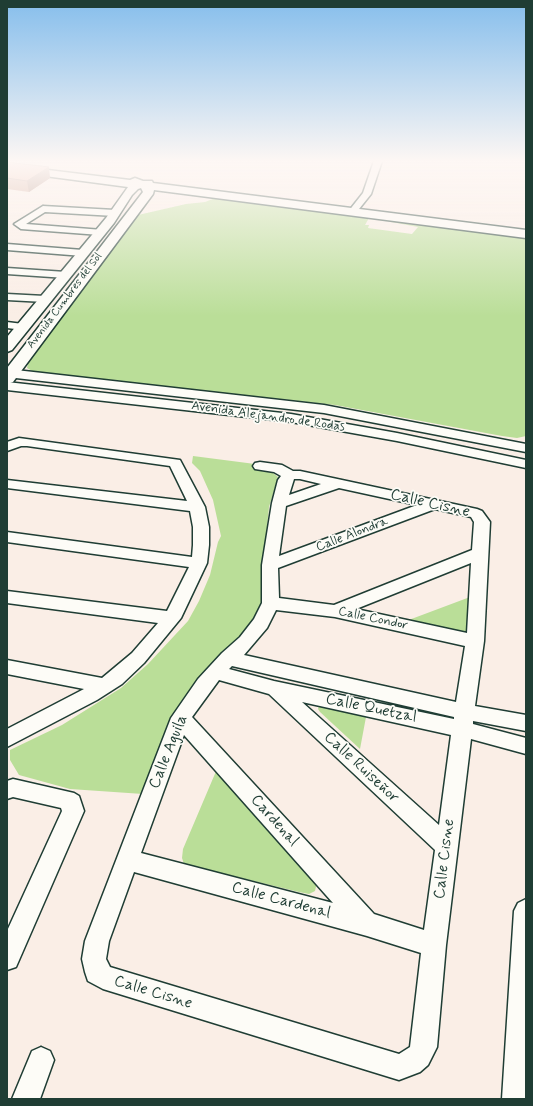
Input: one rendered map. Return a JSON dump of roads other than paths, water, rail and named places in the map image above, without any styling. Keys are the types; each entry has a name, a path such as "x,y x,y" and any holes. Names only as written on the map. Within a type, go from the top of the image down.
{"main road":[{"name":"Avenida Cumbres del Sol","path":"7,346 115,213"},
{"name":"Avenida Cumbres del Sol","path":"8,378 134,213"},
{"path":"429,213 526,234"},
{"path":"450,213 526,225"}],"street":[{"path":"37,213 19,224 21,226 100,232"},
{"path":"108,213 115,213"},
{"path":"7,247 83,253"},
{"path":"7,271 66,275"},
{"path":"7,296 46,299"},
{"path":"7,326 23,327"},
{"name":"Avenida Alejandro de Rodas","path":"8,378 158,389 295,405 356,415 526,448"},
{"name":"Avenida Alejandro de Rodas","path":"8,378 152,402 291,418 397,437 526,464"},
{"path":"152,402 158,389"},
{"path":"291,418 295,405"},
{"path":"7,739 104,686 130,666 172,618 199,563 201,533 197,507 182,473 175,463 170,461 27,442 9,446"},
{"name":"Calle Cisne","path":"97,972 111,979 399,1067 411,1063 419,1056 424,1047 434,945 475,641 482,522 477,514 472,512 300,475 290,475 277,468 260,466"},
{"name":"Calle Aguila","path":"97,972 94,958 97,941 181,718 215,672 246,642 261,623 271,603 270,565 279,503 285,480 290,475"},
{"path":"279,503 338,483"},
{"path":"7,484 197,507"},
{"name":"Calle Alondra","path":"270,565 434,504"},
{"path":"7,537 199,563"},
{"path":"335,611 481,553"},
{"path":"7,597 172,618"},
{"name":"Calle Condor","path":"271,603 335,611 475,641"},
{"name":"Calle Quetzal","path":"228,658 464,720 526,746"},
{"path":"7,667 104,686"},
{"name":"Calle Quetzal","path":"215,672 274,688 464,720 526,723"},
{"name":"Calle Ruiseñor","path":"274,688 447,847"},
{"name":"Cardenal","path":"181,718 367,924"},
{"path":"7,958 73,811 71,803 68,800 9,786"},
{"name":"Calle Cardenal","path":"128,860 367,924 434,945"},
{"path":"516,1099 526,911"},
{"path":"26,1099 41,1060"}]}
